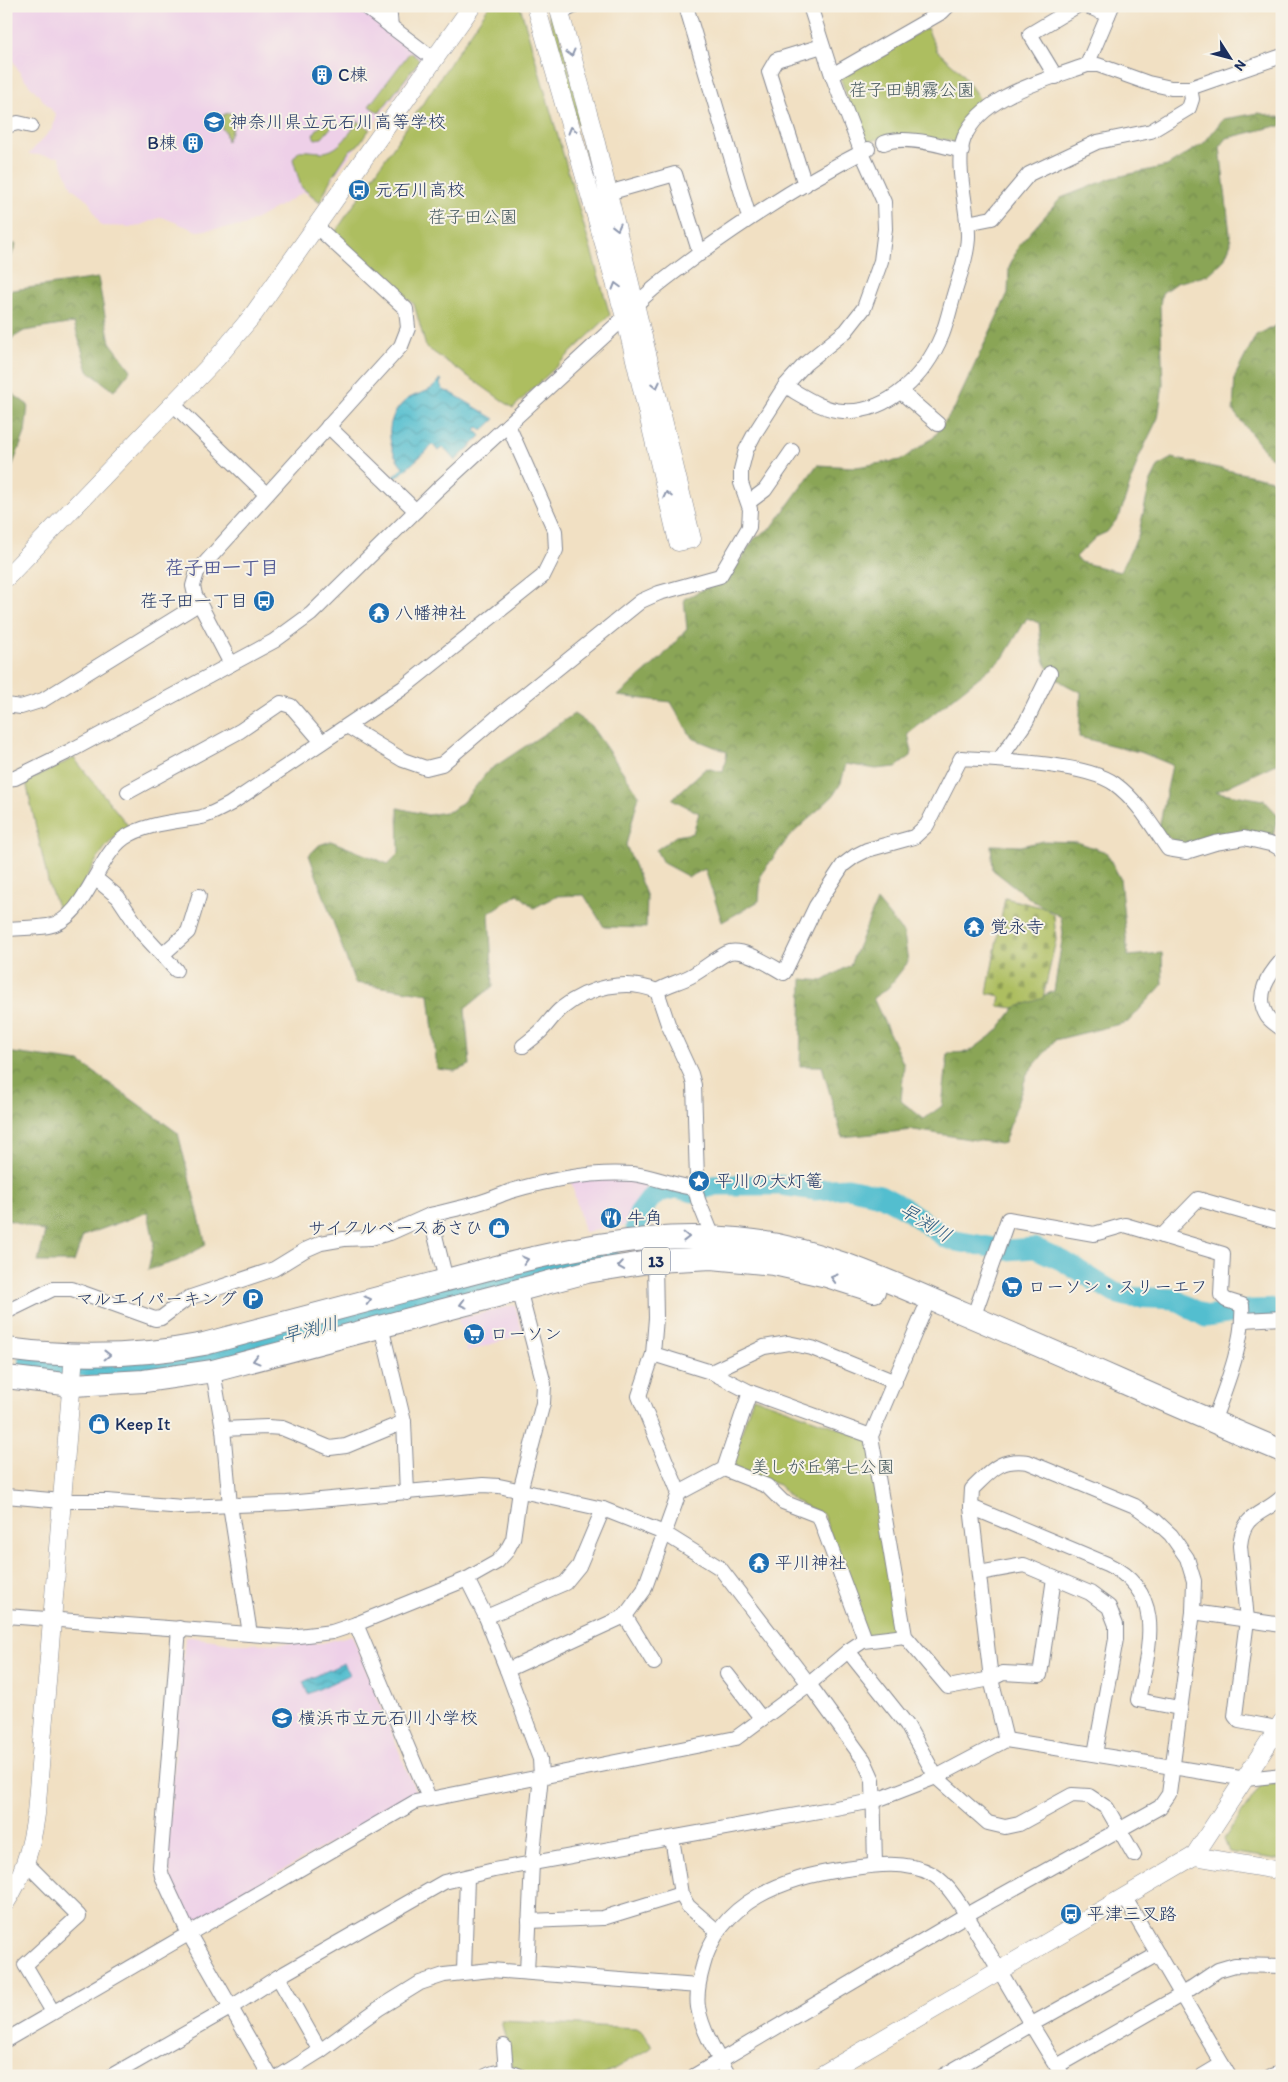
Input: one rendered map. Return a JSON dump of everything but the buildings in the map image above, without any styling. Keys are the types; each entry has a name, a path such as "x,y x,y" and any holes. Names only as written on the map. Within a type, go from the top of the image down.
{"main road":[{"name":"13","path":"6,1377 74,1370 140,1354 204,1344 566,1249 604,1243 676,1237 860,1286 1060,1368 1282,1466"},
{"name":"13","path":"6,1349 74,1370 144,1381 214,1372 587,1272 655,1261 754,1241 836,1260 1282,1451"}],"street":[{"path":"364,6 435,60"},
{"path":"389,6 391,27"},
{"path":"6,578 173,404 253,315 472,6"},
{"path":"536,6 630,310 692,539 678,542 630,310 608,193 564,9"},
{"path":"686,6 749,217"},
{"path":"347,726 403,760 426,768 442,764 641,601 659,592 720,576 749,527 749,502 742,483 741,470 746,450 784,386 805,364 846,331 864,308 878,269 885,229 884,202 865,151 832,75 810,6"},
{"path":"832,75 942,12 948,6"},
{"path":"1056,76 1030,34 1077,6"},
{"path":"1087,6 1110,11 1087,65"},
{"path":"805,185 769,72 776,60 822,46"},
{"path":"784,386 827,409 845,412 869,408 888,402 928,362 942,334 963,262 968,237 961,165 963,139 973,122 985,108 999,99 1087,65 1098,66 1148,83 1171,88 1190,88 1282,56"},
{"path":"967,223 992,218 1029,174 1097,142 1151,131 1189,108 1192,99 1190,88"},
{"path":"6,126 18,123 30,126"},
{"path":"884,143 908,140 962,151"},
{"path":"6,779 15,778 70,751 274,641 311,614 416,511 665,278 749,217 865,151"},
{"path":"608,193 674,174 700,254"},
{"path":"231,664 193,586 196,572 401,346 408,328 406,309 316,226"},
{"path":"900,392 938,424"},
{"path":"173,404 266,494"},
{"path":"6,929 49,926 67,918 80,902 111,851 125,838 146,828 204,816 230,804 403,688 543,576 556,550 555,531 508,424"},
{"path":"328,426 416,511"},
{"path":"749,502 765,490 792,451"},
{"path":"6,705 21,707 43,700 200,603"},
{"path":"999,760 1026,722 1050,672"},
{"path":"128,792 240,731 281,703 291,706 322,742"},
{"path":"656,991 668,984 689,977 729,952 748,954 784,973 816,906 843,866 854,856 867,850 914,837 927,825 961,758 1022,762 1101,775 1114,783 1134,801 1168,849 1186,852 1215,843 1244,838 1274,845 1282,850"},
{"path":"95,878 118,897 142,933 176,970"},
{"path":"162,956 188,932 199,896"},
{"path":"1282,960 1268,976 1263,989 1263,1004 1267,1016 1282,1029"},
{"path":"523,1046 540,1032 560,1009 576,998 606,986 617,985 643,985 656,991 694,1085 697,1194 713,1248"},
{"path":"6,1312 53,1289 72,1289 155,1319 161,1318 188,1298 274,1269 308,1248 344,1238 371,1238 390,1233 430,1215 479,1203 511,1191 575,1178 601,1174 632,1174 656,1179 697,1194"},
{"path":"1162,1236 1198,1199 1275,1221"},
{"path":"430,1215 446,1280"},
{"path":"974,1318 1008,1219 1094,1234 1125,1225 1223,1254 1221,1295 1242,1313 1282,1318"},
{"path":"507,1670 625,1616 644,1590 678,1492 639,1396 653,1354 656,1318 655,1261"},
{"path":"6,1616 290,1637 332,1632 356,1624 468,1579 497,1562 506,1552 513,1538 520,1490 544,1403 544,1384 519,1289"},
{"path":"924,1311 871,1436 905,1636 948,1687 991,1680 1003,1673 1040,1674 1054,1578"},
{"path":"1213,1422 1229,1380 1242,1313"},
{"path":"381,1326 404,1422 407,1493"},
{"path":"711,1372 764,1347 788,1343 812,1348 895,1382"},
{"path":"653,1354 711,1372 750,1392 871,1436"},
{"path":"6,1902 18,1882 26,1863 36,1814 74,1370"},
{"path":"214,1372 223,1429 230,1505 250,1634"},
{"path":"678,1492 724,1469 750,1392"},
{"path":"223,1429 282,1428 330,1448 346,1446 404,1422"},
{"path":"694,2076 966,1915 1160,1807 1169,1794 1193,1612 1194,1581 1187,1558 1171,1536 1156,1521 1135,1506 1028,1462 1014,1460 998,1465 972,1489 971,1507 991,1680 1006,1740"},
{"path":"724,1469 766,1486 783,1502 819,1516 863,1641"},
{"path":"6,1496 62,1501 107,1501 183,1507 287,1503 483,1485 520,1490 604,1509 664,1533 720,1568 810,1684 864,1760 873,1780 874,1865"},
{"path":"820,2076 1194,1856 1280,1725 1239,1721 1235,1716 1247,1620 1240,1546 1241,1535 1246,1523 1253,1515 1282,1497"},
{"path":"971,1507 1121,1570 1134,1582 1143,1595 1151,1637 1138,1700 1180,1708"},
{"path":"486,1617 565,1583 579,1566 604,1509"},
{"path":"979,1573 1024,1565 1090,1593 1109,1607 1116,1625 1116,1639 1095,1754"},
{"path":"468,1579 486,1617 540,1759 541,1776 532,1863 527,1972"},
{"path":"1193,1612 1282,1625"},
{"path":"625,1616 654,1663"},
{"path":"356,1624 429,1798"},
{"path":"178,1628 160,1867 168,1893 189,1934 270,2076"},
{"path":"6,2040 414,1802 736,1738 810,1684 848,1651 863,1641 905,1636"},
{"path":"848,1651 907,1725 936,1778 988,1823 1005,1827 1019,1824 1072,1795 1089,1796 1107,1808 1134,1855"},
{"path":"727,1674 762,1719"},
{"path":"111,2076 444,1882 467,1876 874,1801 936,1778 1006,1740 1246,1778 1282,1775"},
{"path":"672,1838 682,1894 688,1906 717,1930"},
{"path":"1194,1856 1282,1871"},
{"path":"26,1863 79,1916 25,1965 53,2012"},
{"path":"729,2076 701,2020 698,2006 698,1986 706,1954 717,1930 736,1911 762,1894 790,1881 826,1872 874,1865 895,1865 914,1868 931,1874 945,1884 1001,1971 1060,2071 1218,1970 1235,1965 1282,1966"},
{"path":"464,1972 467,1876"},
{"path":"529,1921 603,1918 682,1894"},
{"path":"1125,1898 1225,2070 1202,2076"},
{"path":"943,2076 1158,1954"},
{"path":"280,2076 320,2051 378,2009 420,1983 444,1975 491,1970 698,1986"},
{"path":"278,1977 320,2051"},
{"path":"504,2046 506,2072"},
{"path":"486,2076 491,2073 506,2072 520,2076"},
{"path":"1271,2076 1282,2072"}],"shaded area":[{"name":"神奈川県立元石川高等学校","path":"10,6 359,6 424,57 335,175 319,203 304,192 244,226 197,231 162,217 135,227 101,226 88,200 72,188 59,157 29,154 52,129 56,115 22,76 6,49 6,10"},
{"path":"583,1179 632,1181 647,1184 629,1225 584,1232 571,1181"},
{"path":"515,1305 523,1334 467,1352 458,1319"},
{"name":"横浜市立元石川小学校","path":"352,1635 416,1793 192,1923 172,1889 167,1851 185,1636 239,1644 322,1643"}],"green space":[{"name":"荏子田公園","path":"489,6 520,6 610,315 513,408 426,347 414,304 392,287 334,234"},
{"path":"547,6 549,6 559,31 625,283 624,288 558,54"},
{"name":"荏子田朝霧公園","path":"927,28 937,51 960,71 981,101 955,143 948,140 887,135 865,144 840,77"},
{"path":"410,52 420,60 379,113 369,106"},
{"path":"232,113 237,118 227,141 225,131 222,129 223,115"},
{"path":"1259,113 1282,118 1282,127 1277,126 1227,138 1220,147 1231,243 1224,260 1208,275 1176,283 1162,293 1160,305 1163,385 1158,418 1139,457 1120,515 1107,532 1096,537 1076,557 1080,562 1120,572 1138,536 1150,483 1159,465 1172,458 1277,481 1282,511 1282,761 1216,792 1264,800 1278,815 1273,836 1219,837 1184,844 1170,839 1159,828 1172,765 1143,753 1079,737 1081,692 1058,680 1051,673 1046,666 1039,623 1027,618 1003,658 908,734 912,751 911,756 896,767 876,769 846,764 841,783 833,796 789,837 761,874 759,901 722,922 705,869 689,877 663,863 656,850 676,836 693,833 699,813 672,799 706,768 723,772 727,752 692,738 671,702 618,696 662,657 687,629 684,599 730,576 754,539 772,527 817,465 856,467 901,460 934,437 955,407 1008,293 1009,268 1019,245 1061,198 1112,178 1167,166 1204,143 1223,119"},
{"path":"328,121 333,121 334,124 322,138 315,139 313,135 317,129"},
{"path":"358,121 370,129 358,145 350,150 331,179 320,202 301,187 293,159 299,151 329,151 344,141"},
{"path":"6,244 16,244 6,271"},
{"path":"98,278 110,342 131,370 114,391 88,371 74,323 24,331 6,342 6,291"},
{"path":"1282,323 1282,463 1269,456 1233,411 1235,376 1256,335"},
{"path":"6,389 28,405 25,433 10,472 6,472"},
{"path":"574,714 591,726 639,795 626,845 647,897 646,928 604,927 584,895 556,896 534,908 518,894 489,913 493,986 465,1009 470,1065 455,1071 437,1069 429,994 355,983 309,855 319,845 331,841 388,864 399,853 398,808 428,815 451,811 463,802 488,771"},
{"path":"74,758 130,828 106,846 75,896 60,914 49,886 26,782"},
{"path":"1043,841 1077,842 1106,852 1120,878 1128,956 1162,953 1163,984 1128,1022 1055,1040 1027,1074 1004,1143 1000,1144 914,1130 842,1137 822,1066 800,1066 802,979 823,981 850,965 877,901 904,934 908,962 888,988 873,998 904,1065 901,1101 924,1119 942,1106 948,1053 969,1052 996,1032 1015,1008 1054,991 1063,934 1061,917 1033,901 993,870 991,845 1021,846"},
{"path":"1005,898 1045,908 1054,916 1056,940 1043,998 1014,1008 998,1006 1000,996 987,993"},
{"path":"6,1052 80,1062 178,1133 206,1245 177,1261 148,1270 154,1243 148,1212 83,1236 74,1262 38,1262 45,1232 6,1219"},
{"name":"美しが丘第七公園","path":"753,1397 869,1439 901,1632 867,1637 823,1514 793,1500 779,1485 730,1468"},
{"path":"1282,1784 1282,1860 1229,1852 1224,1839 1261,1785"},
{"path":"501,2021 637,2028 644,2033 652,2047 602,2076 526,2076 513,2068"}],"water":[{"path":"440,379 442,380 440,383 444,390 495,419 482,431 478,427 475,429 481,436 455,461 443,447 438,451 433,445 395,479 393,477 403,467 393,452 391,443 390,425 393,416 405,401 432,388"},
{"path":"344,1663 349,1675 308,1694 303,1682"}],"waterway":[{"name":"早渕川","path":"636,1227 639,1214 651,1198 663,1191 676,1188 693,1192 716,1185 781,1185 815,1190 848,1188 880,1195 906,1209 946,1238 1006,1250 1035,1248 1063,1261 1115,1293 1130,1297 1174,1299 1206,1317 1252,1310 1282,1309"},
{"name":"早渕川","path":"29,1362 96,1367 152,1364 208,1355 608,1254"}],"place":[{"name":"C棟","path":"322,75"},
{"name":"神奈川県立元石川高等学校","path":"214,122"},
{"name":"B棟","path":"193,143"},
{"name":"元石川高校","path":"359,190"},
{"name":"荏子田一丁目","path":"264,601"},
{"name":"八幡神社","path":"379,613"},
{"name":"覚永寺","path":"974,927"},
{"name":"平川の大灯篭","path":"699,1181"},
{"name":"牛角","path":"611,1218"},
{"name":"サイクルベースあさひ","path":"499,1228"},
{"name":"ローソン・スリーエフ","path":"1012,1287"},
{"name":"マルエイパーキング","path":"253,1299"},
{"name":"ローソン","path":"474,1334"},
{"name":"Keep It","path":"99,1424"},
{"name":"平川神社","path":"759,1563"},
{"name":"横浜市立元石川小学校","path":"282,1718"},
{"name":"平津三叉路","path":"1071,1914"}],"district":[{"name":"荏子田一丁目","path":"222,567"}]}
